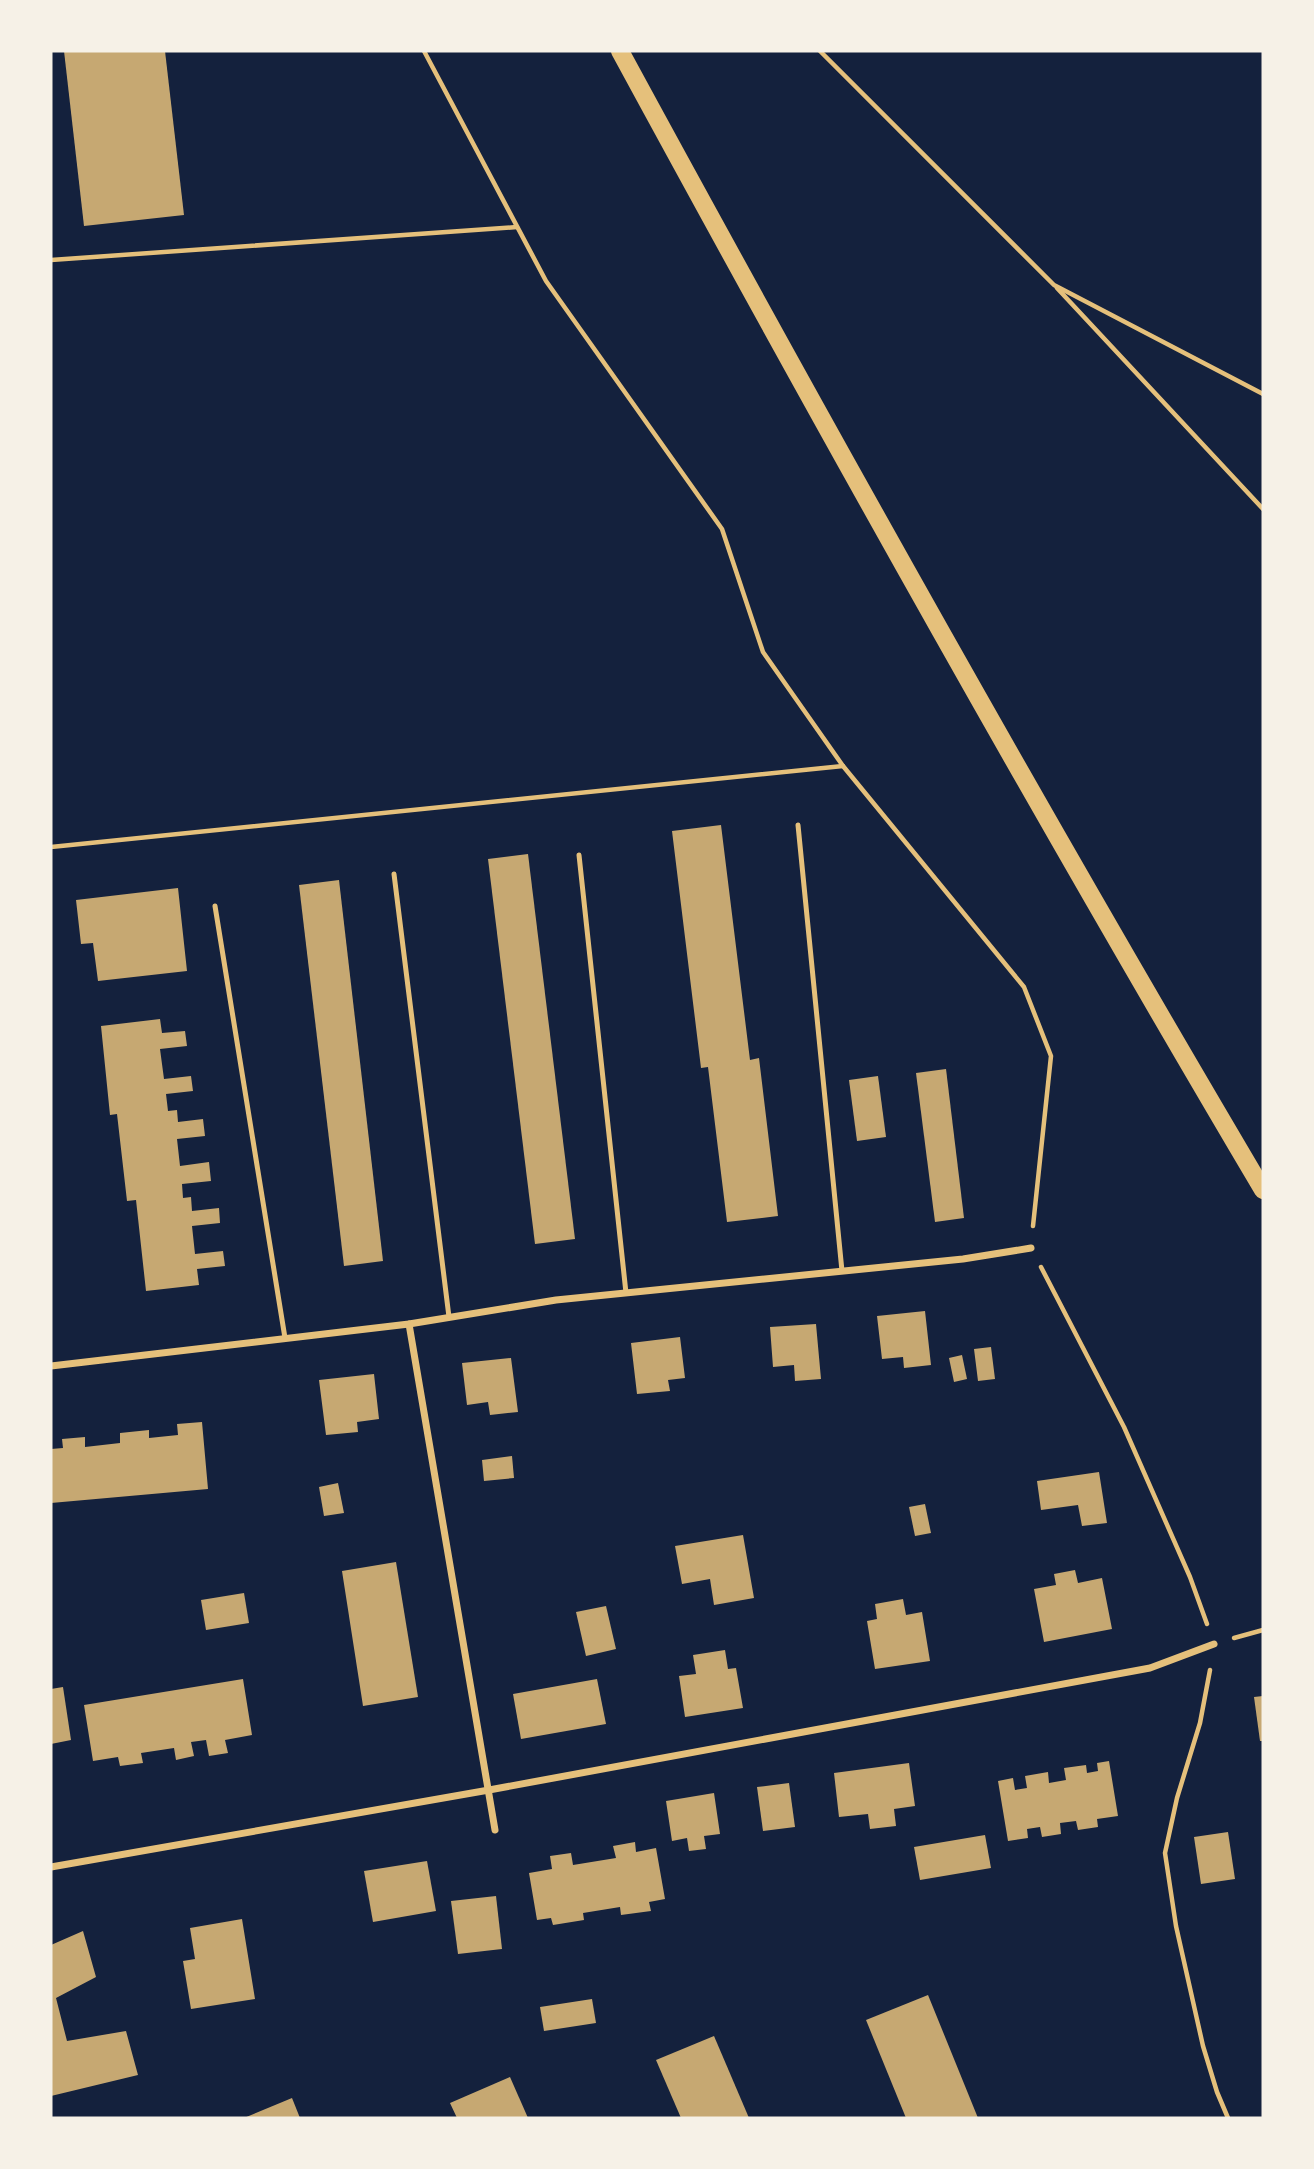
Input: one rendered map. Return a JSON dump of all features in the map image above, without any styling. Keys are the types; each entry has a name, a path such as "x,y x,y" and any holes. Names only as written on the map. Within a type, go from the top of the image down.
{"main road":[{"path":"620,51 804,389 1081,881 1263,1191"}],"street":[{"path":"51,1366 409,1324 556,1300 963,1259 1031,1248"},
{"path":"409,1324 495,1830"},
{"path":"51,1867 489,1790 1150,1668 1214,1644"}],"lane":[{"path":"798,825 842,1271"},
{"path":"579,855 626,1293"},
{"path":"394,874 449,1317"},
{"path":"215,906 285,1338"}],"path":[{"path":"424,51 546,281 722,529 763,652 844,766 1024,987 1051,1056 1031,1248 1124,1427 1190,1577 1214,1644 1200,1723 1177,1798 1165,1853 1175,1926 1203,2046 1228,2118"},
{"path":"820,51 1054,285 1263,509"},
{"path":"51,260 517,227"},
{"path":"1054,285 1263,394"},
{"path":"51,847 844,766"},
{"path":"1214,1644 1263,1630"}],"building":[{"path":"64,51 165,51 184,215 84,226"},
{"path":"721,825 750,1060 759,1058 778,1216 727,1222 708,1067 701,1068 672,831"},
{"path":"528,854 575,1239 535,1244 488,859"},
{"path":"339,880 383,1261 344,1266 299,885"},
{"path":"178,888 187,971 98,981 93,943 81,944 76,900"},
{"path":"160,1019 162,1033 185,1031 187,1046 160,1049 164,1079 191,1076 193,1091 166,1094 168,1111 177,1110 178,1122 203,1119 205,1136 177,1139 180,1166 209,1162 211,1181 182,1184 183,1198 191,1197 192,1211 219,1208 220,1223 192,1226 195,1254 223,1251 225,1266 197,1269 199,1285 146,1291 136,1200 127,1201 117,1114 110,1115 101,1026"},
{"path":"946,1069 964,1218 935,1222 916,1073"},
{"path":"878,1076 886,1137 857,1141 849,1080"},
{"path":"925,1311 931,1365 904,1368 903,1357 882,1359 877,1316"},
{"path":"816,1324 821,1379 795,1381 794,1365 773,1367 770,1327"},
{"path":"680,1337 685,1378 668,1380 670,1391 637,1394 631,1343"},
{"path":"991,1347 995,1379 978,1381 974,1349"},
{"path":"962,1355 967,1379 954,1382 949,1358"},
{"path":"511,1358 518,1412 490,1415 488,1402 467,1405 462,1363"},
{"path":"374,1374 379,1419 357,1422 358,1432 326,1435 319,1380"},
{"path":"202,1422 208,1489 51,1503 51,1449 63,1448 62,1439 85,1437 85,1447 120,1443 120,1433 149,1430 149,1438 178,1435 177,1424"},
{"path":"512,1456 514,1478 484,1481 482,1460"},
{"path":"1099,1472 1107,1523 1082,1526 1078,1505 1041,1510 1037,1481"},
{"path":"338,1483 344,1513 324,1516 319,1487"},
{"path":"925,1504 931,1533 915,1536 909,1507"},
{"path":"743,1535 754,1598 714,1605 710,1579 682,1584 675,1546"},
{"path":"396,1562 418,1697 363,1706 342,1571"},
{"path":"1075,1570 1078,1583 1102,1578 1112,1629 1044,1642 1034,1589 1056,1585 1054,1574"},
{"path":"244,1593 249,1623 206,1630 201,1600"},
{"path":"903,1599 906,1615 922,1612 930,1661 875,1669 867,1621 877,1619 875,1604"},
{"path":"606,1606 616,1649 586,1656 576,1612"},
{"path":"725,1650 728,1669 736,1668 743,1708 685,1717 679,1676 696,1674 693,1655"},
{"path":"243,1679 252,1735 225,1740 228,1753 209,1756 206,1740 191,1742 194,1756 176,1760 174,1748 141,1753 143,1763 120,1766 118,1757 93,1761 84,1705"},
{"path":"597,1679 606,1724 521,1739 513,1694"},
{"path":"63,1687 71,1740 51,1744 51,1689"},
{"path":"1263,1696 1263,1741 1260,1741 1254,1697"},
{"path":"1109,1761 1118,1816 1097,1819 1098,1827 1078,1830 1076,1821 1060,1823 1061,1834 1042,1837 1040,1827 1027,1829 1028,1838 1008,1841 998,1781 1013,1778 1015,1790 1027,1788 1025,1776 1048,1772 1049,1783 1066,1780 1064,1768 1086,1765 1087,1773 1098,1771 1097,1763"},
{"path":"909,1763 915,1806 894,1809 896,1826 870,1829 868,1814 839,1817 834,1773"},
{"path":"789,1783 795,1827 763,1831 757,1787"},
{"path":"714,1793 720,1834 704,1836 706,1849 689,1851 687,1838 672,1841 666,1801"},
{"path":"1228,1832 1235,1879 1201,1884 1194,1837"},
{"path":"985,1835 991,1868 920,1880 914,1847"},
{"path":"635,1842 636,1852 656,1848 665,1899 649,1902 651,1911 621,1915 620,1907 583,1913 584,1920 553,1925 551,1918 537,1920 529,1873 552,1869 550,1856 571,1853 573,1865 616,1858 613,1846"},
{"path":"427,1861 436,1911 373,1922 364,1871"},
{"path":"496,1896 502,1949 458,1954 451,1901"},
{"path":"242,1919 255,1999 191,2009 183,1961 195,1959 190,1928"},
{"path":"83,1931 96,1977 56,1998 67,2041 126,2031 138,2075 51,2096 51,1945"},
{"path":"928,1995 978,2118 906,2118 866,2020"},
{"path":"592,1999 596,2023 544,2031 540,2007"},
{"path":"714,2036 749,2118 681,2118 656,2060"},
{"path":"510,2077 528,2118 457,2118 450,2103"},
{"path":"292,2098 300,2118 244,2118"}]}
